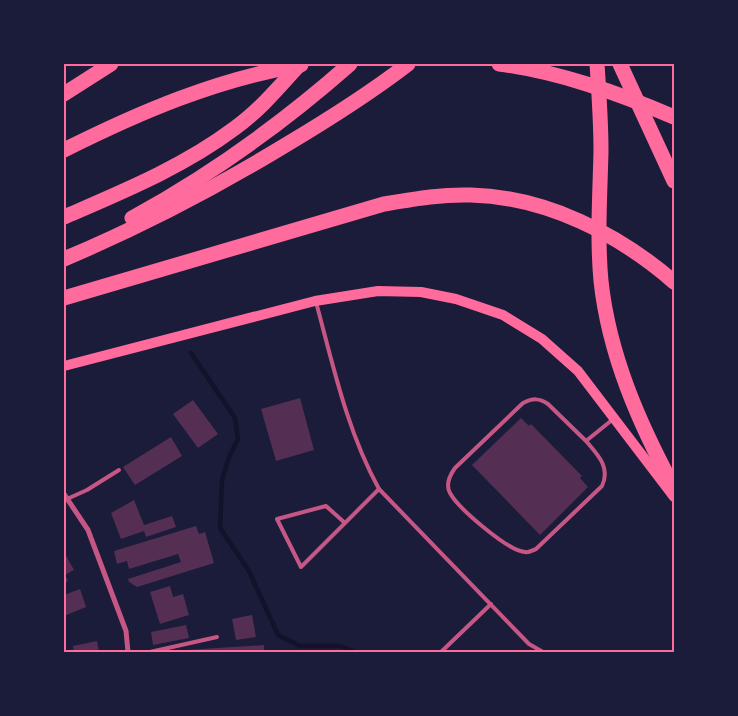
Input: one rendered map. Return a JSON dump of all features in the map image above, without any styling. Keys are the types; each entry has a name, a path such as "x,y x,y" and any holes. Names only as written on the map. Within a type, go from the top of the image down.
{"highway":[{"path":"64,94 111,64"},
{"path":"64,216 151,178 200,152 237,127 268,99 300,64"},
{"path":"64,150 160,105 212,86 246,76 310,64"},
{"path":"64,253 149,209 235,155 283,120 350,64"},
{"path":"64,260 176,207 250,166 326,120 408,64"},
{"path":"499,64 576,80 628,98 674,117"},
{"path":"597,64 600,110 599,250 605,310 626,386 641,423 674,488"},
{"path":"620,64 674,180"},
{"path":"64,298 384,204 434,196 473,195 512,200 547,209 580,222 615,240 647,260 674,282"}],"main road":[{"path":"64,366 315,301 378,291 421,292 456,299 503,315 542,339 578,370 674,497"}],"street":[{"path":"64,494 88,530 126,631 128,652"}],"lane":[{"path":"315,301 353,434 379,489 529,644 543,652"},
{"path":"541,399 586,441 602,460 604,480 602,486 536,549 531,551 525,552 489,533 477,523 450,493 448,480 455,468 523,402 541,399"},
{"path":"586,441 614,419"},
{"path":"68,499 87,490 119,470"},
{"path":"345,523 326,506 277,519 301,567 345,523 379,489"},
{"path":"441,652 491,604"},
{"path":"150,652 217,637"}],"building":[{"path":"300,398 314,450 276,461 261,409"},
{"path":"193,400 218,434 198,448 173,414"},
{"path":"521,418 529,426 531,424 582,476 580,478 588,487 540,535 472,465"},
{"path":"171,437 182,456 135,485 123,467"},
{"path":"134,500 144,525 172,516 176,527 146,537 144,531 121,539 111,513"},
{"path":"196,526 199,534 205,532 214,563 137,587 129,582 128,579 181,562 178,554 129,569 127,561 117,564 114,551"},
{"path":"64,552 74,570 65,575 68,581 64,583"},
{"path":"170,586 173,597 183,594 189,615 160,624 150,592"},
{"path":"80,589 86,607 64,616 64,595"},
{"path":"252,615 256,637 236,640 232,619"},
{"path":"186,625 189,638 153,645 151,632"},
{"path":"97,641 99,652 74,652 73,646"},
{"path":"264,645 264,652 186,652 186,650"}],"waterway":[{"path":"191,353 235,418 238,439 229,457 222,480 220,528 249,571 278,635 300,646 341,646 355,652"}]}
